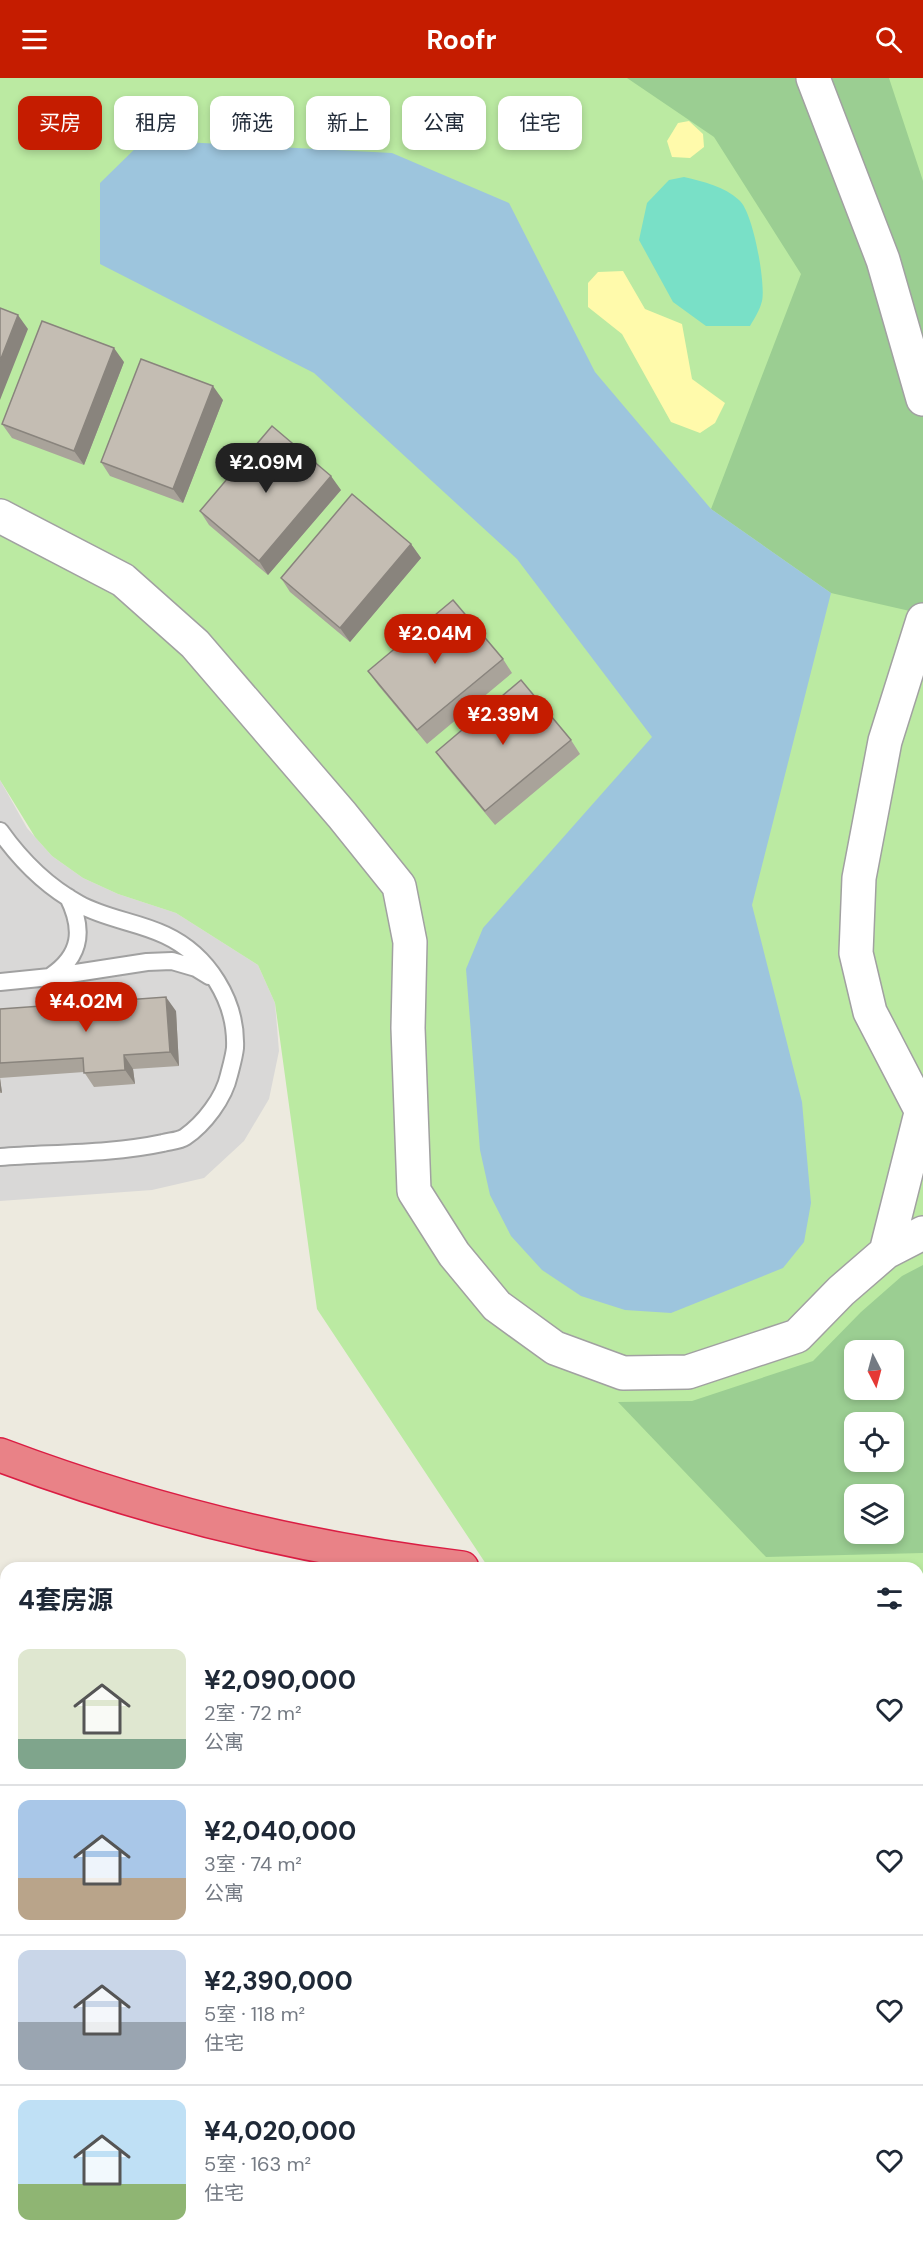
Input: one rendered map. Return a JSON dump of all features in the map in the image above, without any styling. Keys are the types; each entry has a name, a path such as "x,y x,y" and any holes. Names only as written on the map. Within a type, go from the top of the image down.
{"highway":[{"path":"0,1455 108,1493 183,1514 293,1540 417,1562"}],"street":[{"path":"813,78 883,260 923,399"},
{"path":"0,516 123,580 195,644 342,814 399,886 410,942 408,1028 414,1191 454,1254 497,1306 555,1348 623,1373 688,1372 797,1336 841,1291 885,1252 923,1233"},
{"path":"885,1252 922,1113 870,1012 856,953 859,878 885,741 923,620"}],"lane":[{"path":"0,831 14,851 55,890 81,905 165,935 195,954 218,981 231,1014 235,1049 227,1083 209,1114 184,1138 146,1146 0,1157"},
{"path":"50,977 65,967 75,951 79,932 76,914 68,897"},
{"path":"0,982 147,962 172,961 196,968 218,981"}],"shaded area":[{"path":"0,780 27,828 52,856 83,878 118,894 176,913 258,965 275,1003 279,1051 269,1099 244,1141 204,1178 152,1190 0,1201"}],"green space":[{"path":"0,78 923,78 923,1562 485,1562 317,1309 275,1003 258,965 176,913 118,894 83,878 52,856 35,837 0,780"},
{"path":"627,78 889,78 923,181 923,614 831,593 711,509 801,274 714,137"},
{"path":"684,177 720,188 733,195 744,207 749,218 757,248 763,292 760,308 750,326 706,326 673,302 639,240 647,203 669,180"},
{"path":"923,1265 923,1553 766,1557 618,1402 692,1401 813,1361 861,1312 902,1276"}],"sand":[{"path":"689,121 703,134 704,147 690,158 672,157 667,141 678,123"},
{"path":"623,271 645,309 682,324 692,379 725,403 715,423 700,433 671,422 622,334 588,307 588,283 598,272"}],"water":[{"path":"198,143 210,143 210,150 294,150 294,148 392,153 509,203 595,372 711,509 831,593 752,905 802,1102 811,1203 804,1242 783,1268 671,1313 625,1310 581,1296 542,1270 511,1236 490,1195 480,1150 466,969 483,928 652,737 517,559 314,373 100,264 100,183 134,150 198,150"}],"building":[{"path":"0,308 18,315 0,361"},
{"path":"42,321 114,348 74,451 2,424"},
{"path":"141,359 213,386 173,489 101,462"},
{"path":"272,426 331,476 259,561 200,511"},
{"path":"352,494 411,544 340,628 281,578"},
{"path":"453,600 503,659 417,730 368,671"},
{"path":"521,680 571,740 485,811 436,752"},
{"path":"166,997 170,1052 124,1055 125,1070 84,1073 83,1058 0,1063 0,1009"}]}
